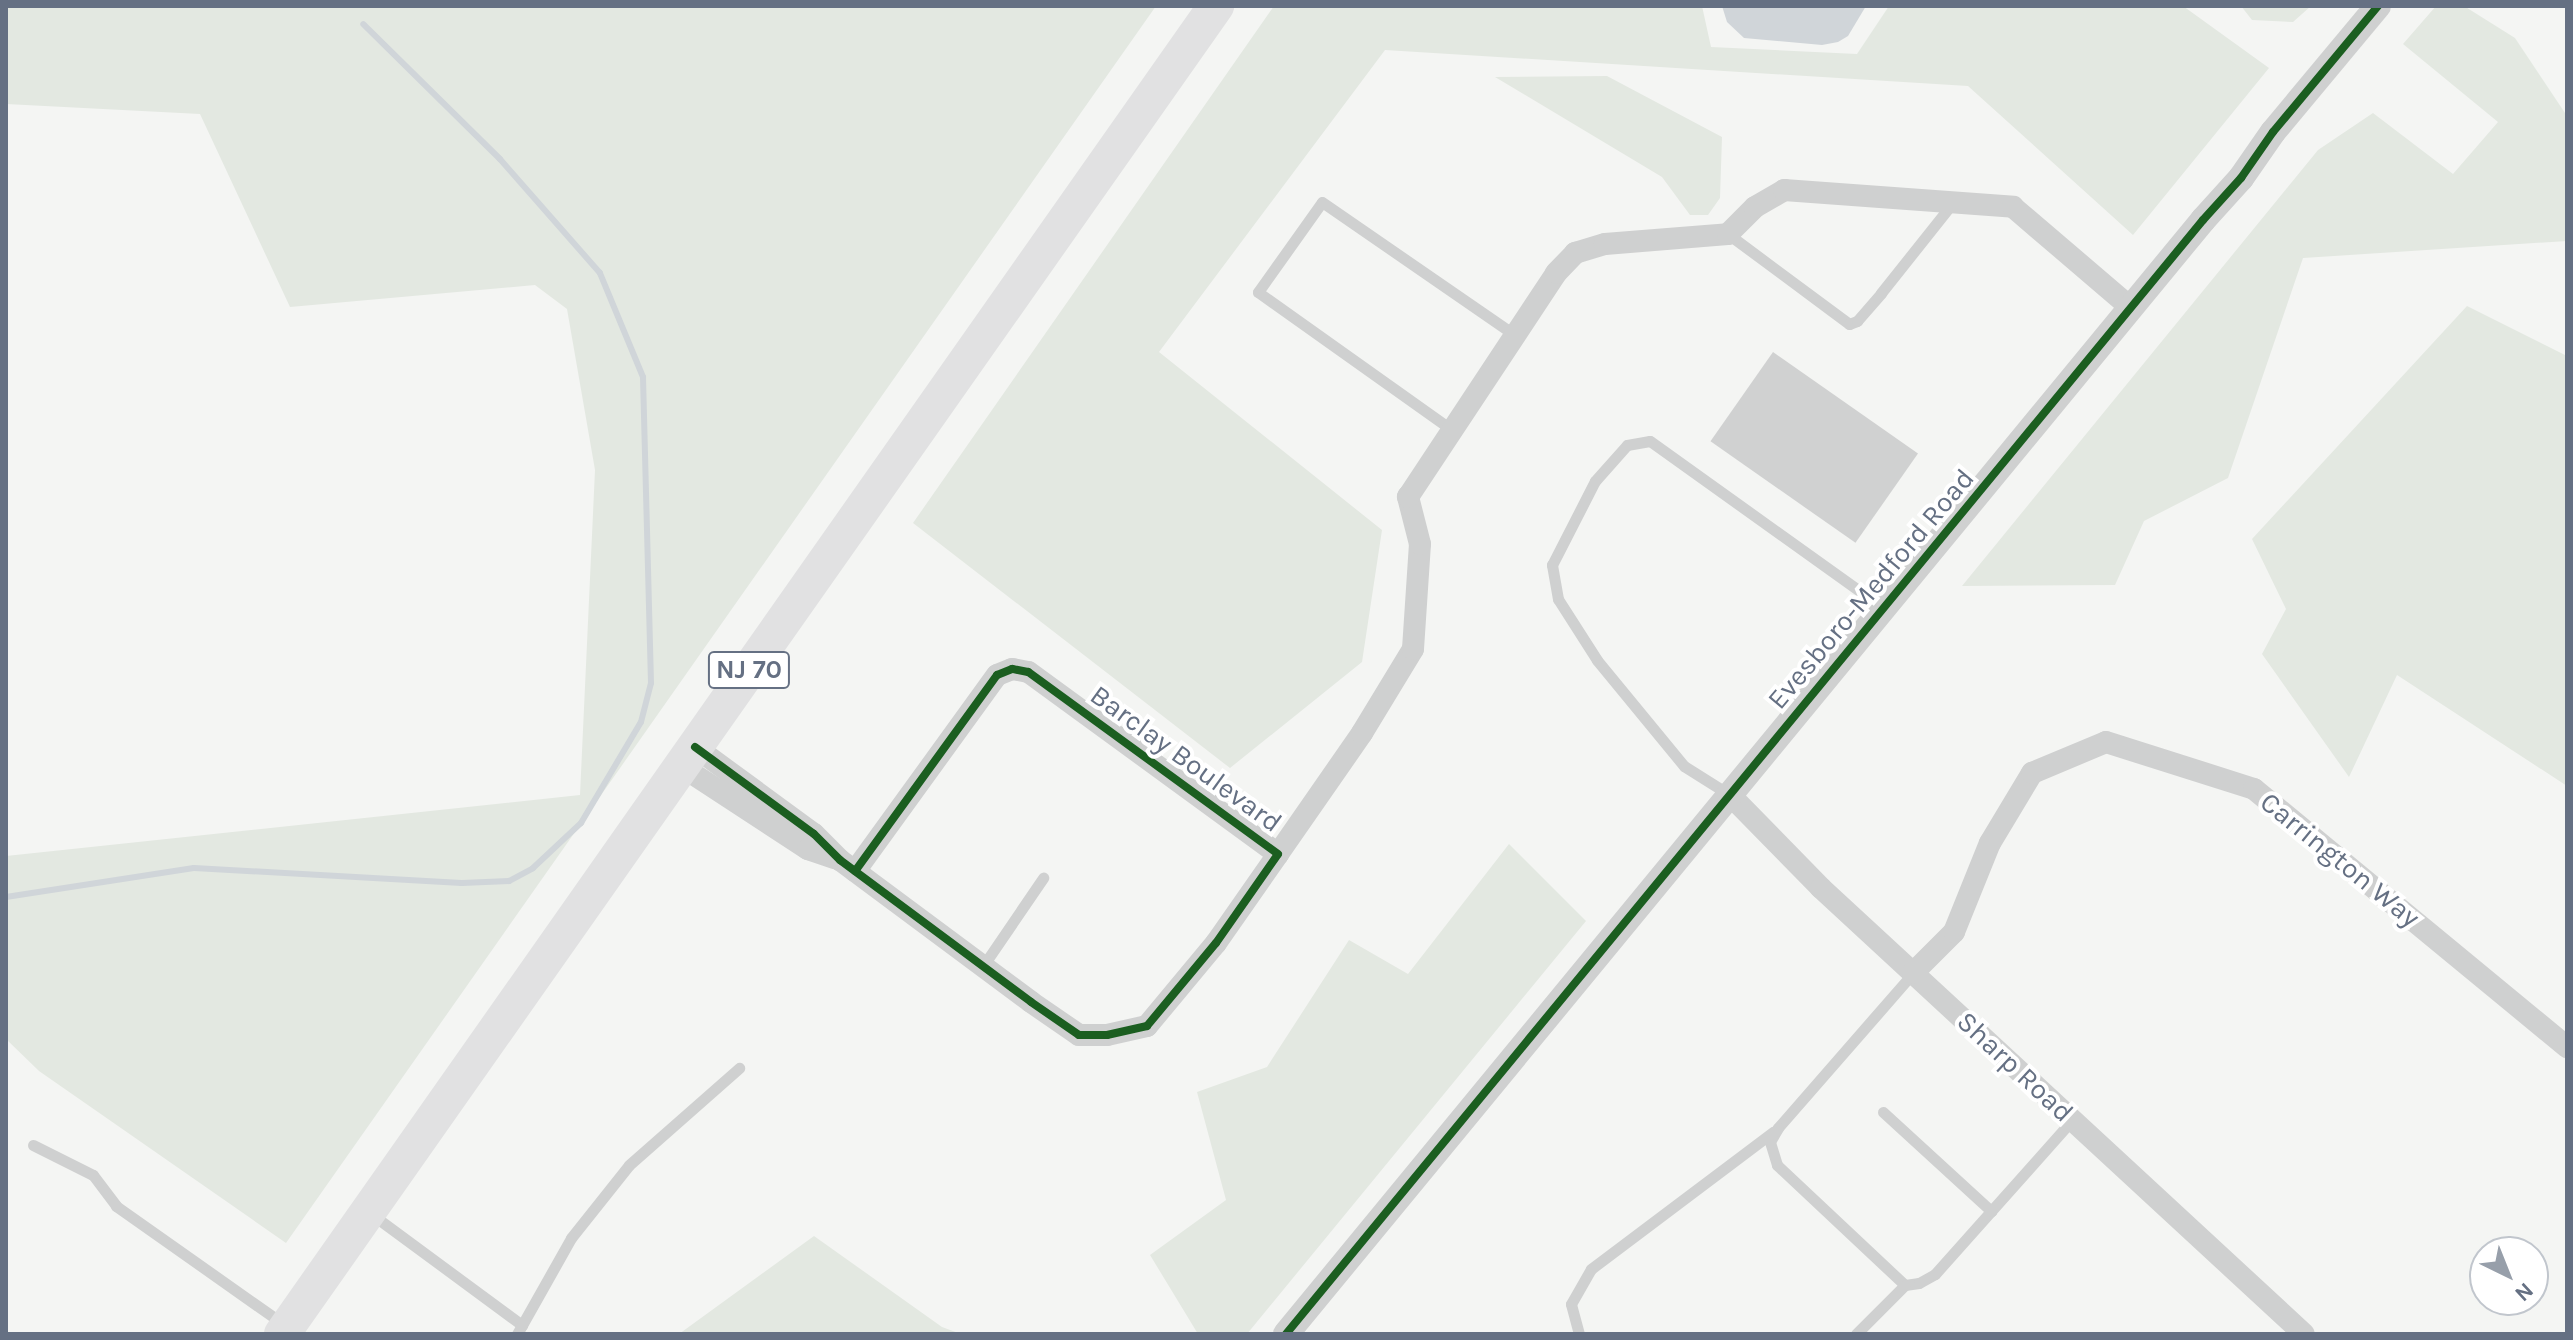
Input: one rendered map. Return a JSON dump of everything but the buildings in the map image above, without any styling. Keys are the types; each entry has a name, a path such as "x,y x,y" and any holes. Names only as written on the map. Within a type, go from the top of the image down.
{"highway":[{"name":"NJ 70","path":"285,1330 1216,6"}],"street":[{"name":"Evesboro-Medford Road","path":"1286,1334 2130,307 2241,178 2273,132 2378,6"},
{"path":"1728,234 1755,207 1784,190 1951,205 2013,207 2130,307"},
{"name":"Barclay Boulevard","path":"688,757 814,834 848,866 1079,1035 1107,1035 1147,1026 1216,943 1362,733 1413,649 1420,544 1408,497 1556,273 1575,253 1605,244 1728,234"},
{"name":"Barclay Boulevard","path":"848,866 997,675 1012,669 1028,672 1278,854"},
{"name":"Carrington Way","path":"1913,973 1954,932 1990,843 2032,773 2106,742 2254,789 2567,1047"},
{"name":"Sharp Road","path":"1730,795 1913,973 2304,1334"}],"lane":[{"path":"1452,430 1258,292 1322,202 1515,335"},
{"path":"1728,234 1849,324 1857,321 1881,293 1951,205"},
{"path":"1730,795 1684,766 1597,660 1558,599 1552,565 1595,481 1627,445 1650,441 1884,608"},
{"path":"983,966 1043,878"},
{"path":"1905,1285 1777,1165 1770,1142 1778,1128 1913,973"},
{"path":"370,1213 519,1330 566,1245 629,1165 739,1068"},
{"path":"1883,1112 1991,1211"},
{"path":"1856,1334 1905,1285 1919,1283 1935,1274 2072,1120"},
{"path":"1579,1334 1571,1304 1591,1269 1778,1128"},
{"path":"33,1145 93,1175 116,1206 285,1330"}],"shaded area":[{"path":"6,6 1156,6 286,1243 39,1071 6,1039 6,856 580,795 595,470 567,309 535,285 290,307 200,114 6,104"},
{"path":"1274,6 1702,6 1711,47 1857,54 1889,6 2183,6 2269,68 2133,235 1968,86 1385,50 1159,352 1382,530 1362,662 1230,768 913,523"},
{"path":"1722,6 1866,6 1848,36 1822,45 1744,38 1727,22"},
{"path":"2241,6 2311,6 2293,22 2252,20"},
{"path":"2436,6 2464,6 2515,38 2567,116 2567,241 2303,258 2228,478 2144,521 2115,585 1962,586 2318,150 2373,113 2453,174 2498,122 2403,44"},
{"path":"1607,76 1722,137 1720,198 1708,215 1690,215 1662,177 1495,77"},
{"path":"2467,306 2567,356 2567,786 2397,675 2349,777 2262,654 2286,609 2252,539"},
{"path":"1509,844 1586,921 1247,1334 1198,1334 1150,1255 1226,1200 1197,1092 1267,1067 1349,940 1408,974"},
{"path":"814,1236 942,1327 961,1334 679,1334"}],"waterway":[{"path":"6,897 194,868 462,883 509,881 533,868 581,823 641,722 651,683 643,377 600,273 500,159 363,24"}],"cycle path":[{"path":"1286,1334 2203,220 2241,178 2273,132 2378,6"},
{"path":"695,747 814,834 840,860 1031,1002 1079,1035 1107,1035 1147,1026 1216,943 1278,854 1028,672 1012,669 997,675 855,871"}]}
